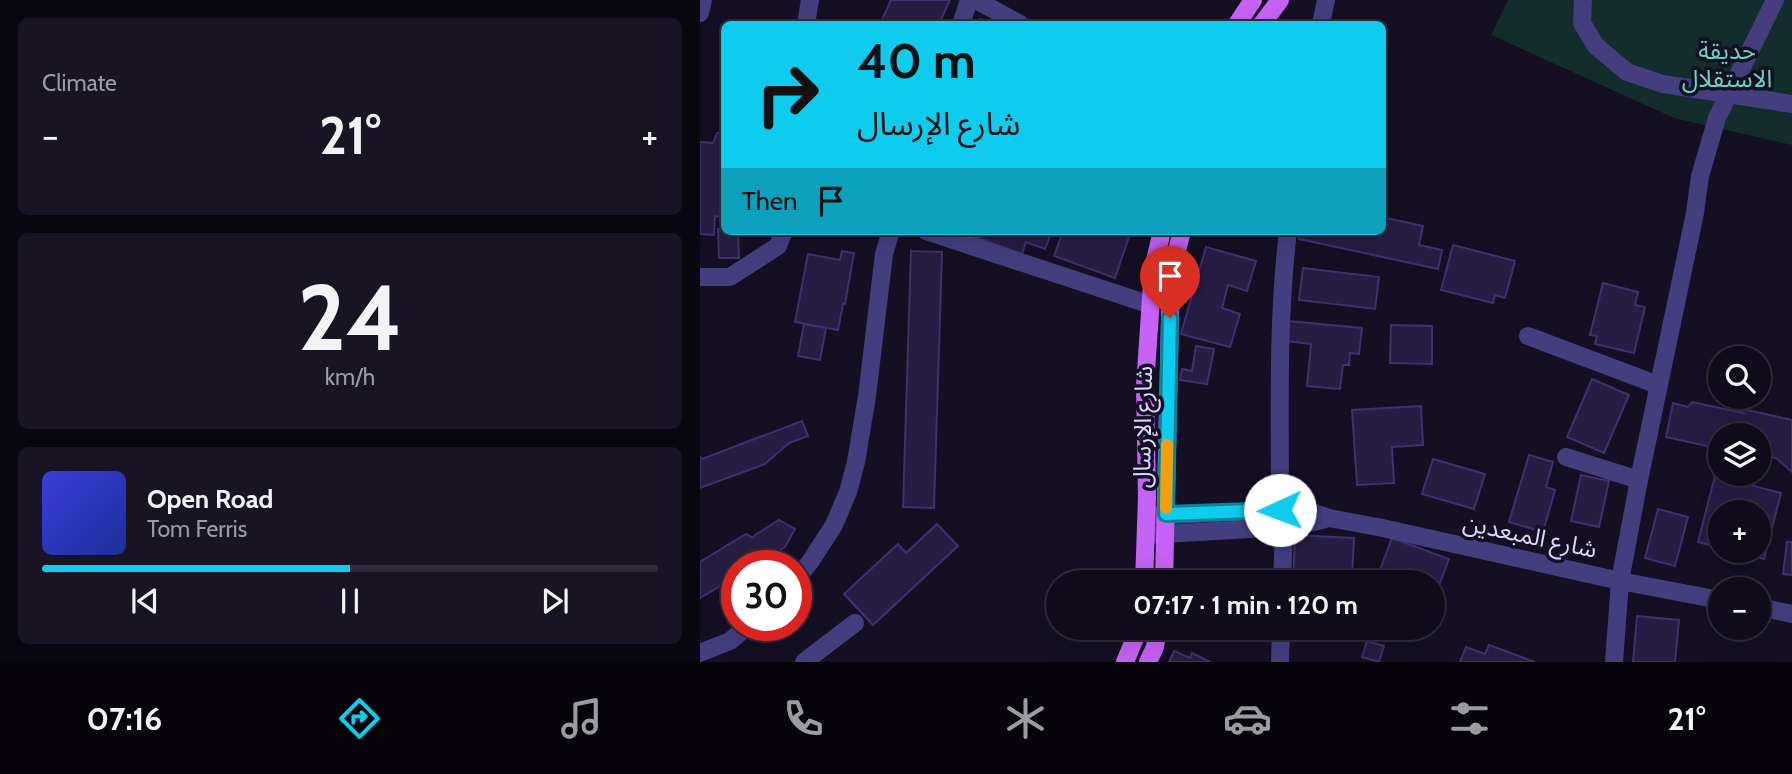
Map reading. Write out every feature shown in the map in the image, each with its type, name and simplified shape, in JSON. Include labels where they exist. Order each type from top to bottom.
[{"type":"main road","points":[[1239,21],[1253,0]]},
{"type":"main road","points":[[1264,21],[1280,0]]},
{"type":"main road","name":"شارع الإرسال","points":[[1145,570],[1145,386],[1153,269],[1161,235]]},
{"type":"main road","name":"شارع الإرسال","points":[[1164,570],[1171,273],[1181,235]]},
{"type":"main road","points":[[1125,662],[1134,640]]},
{"type":"main road","points":[[1148,662],[1155,640]]},
{"type":"street","points":[[700,13],[703,0]]},
{"type":"street","points":[[806,21],[810,0]]},
{"type":"street","points":[[962,21],[969,0]]},
{"type":"street","points":[[976,0],[1014,21]]},
{"type":"street","points":[[1322,21],[1326,0]]},
{"type":"street","points":[[1583,0],[1583,23],[1596,47],[1627,72],[1663,84],[1792,104]]},
{"type":"street","points":[[1614,662],[1620,581],[1695,214],[1700,176],[1717,118],[1775,0]]},
{"type":"street","points":[[700,277],[730,277],[778,246],[782,235]]},
{"type":"street","points":[[812,559],[834,526],[848,492],[856,462],[884,254],[890,235]]},
{"type":"street","points":[[938,235],[1151,305]]},
{"type":"street","points":[[1282,570],[1283,280],[1289,235]]},
{"type":"street","points":[[1528,335],[1658,385]]},
{"type":"street","points":[[1566,457],[1639,480]]},
{"type":"street","name":"شارع المبعدين","points":[[1282,519],[1303,509],[1329,518],[1708,598]]},
{"type":"street","points":[[1146,516],[1166,514],[1282,519]]},
{"type":"street","points":[[1146,535],[1165,535],[1282,519]]},
{"type":"street","points":[[1771,610],[1792,614]]},
{"type":"street","points":[[804,662],[855,623]]},
{"type":"street","points":[[1280,662],[1281,640]]},
{"type":"street","points":[[700,653],[730,641]]},
{"type":"green space","name":"حديقة الاستقلال","points":[[1508,0],[1792,0],[1792,145],[1674,118],[1491,35]]},
{"type":"building","points":[[891,0],[950,0],[940,21],[881,21]]},
{"type":"building","points":[[717,133],[721,133],[721,217],[715,216],[714,235],[700,234],[700,142],[713,143]]},
{"type":"building","points":[[1386,218],[1423,226],[1419,245],[1442,250],[1438,269],[1299,239],[1300,235],[1386,235]]},
{"type":"building","points":[[718,229],[721,229],[721,235],[738,235],[739,258],[719,258]]},
{"type":"building","points":[[1050,235],[1045,249],[1026,242],[1022,254],[973,236]]},
{"type":"building","points":[[1062,235],[1130,235],[1115,278],[1054,256]]},
{"type":"building","points":[[1453,245],[1515,261],[1505,298],[1495,295],[1493,303],[1441,290]]},
{"type":"building","points":[[1206,247],[1256,261],[1247,291],[1228,285],[1222,308],[1240,314],[1230,347],[1181,334]]},
{"type":"building","points":[[842,251],[854,253],[838,330],[795,322],[808,254],[840,260]]},
{"type":"building","points":[[911,251],[942,252],[934,508],[903,507]]},
{"type":"building","points":[[1303,268],[1379,277],[1375,309],[1299,300]]},
{"type":"building","points":[[1603,283],[1638,292],[1635,305],[1645,307],[1634,353],[1595,344],[1597,336],[1590,335]]},
{"type":"building","points":[[1288,321],[1362,328],[1359,354],[1350,353],[1349,365],[1343,365],[1340,389],[1307,386],[1311,344],[1287,341]]},
{"type":"building","points":[[804,324],[826,328],[820,360],[798,356]]},
{"type":"building","points":[[1391,325],[1432,326],[1432,364],[1390,363]]},
{"type":"building","points":[[1196,346],[1214,349],[1207,384],[1180,380],[1182,369],[1192,371]]},
{"type":"building","points":[[1592,379],[1629,395],[1604,453],[1567,437]]},
{"type":"building","points":[[1692,402],[1708,405],[1708,409],[1743,413],[1739,409],[1742,409],[1792,420],[1792,472],[1771,457],[1771,423],[1708,423],[1708,446],[1666,437],[1673,403],[1688,407]]},
{"type":"building","points":[[1421,406],[1423,445],[1392,447],[1394,483],[1357,485],[1352,410]]},
{"type":"building","points":[[802,421],[808,436],[789,443],[765,464],[700,488],[700,457],[702,459]]},
{"type":"building","points":[[1529,455],[1553,462],[1546,487],[1555,490],[1543,532],[1509,522]]},
{"type":"building","points":[[1433,459],[1485,474],[1474,509],[1422,494]]},
{"type":"building","points":[[1581,475],[1609,481],[1599,527],[1571,521]]},
{"type":"building","points":[[1712,486],[1754,486],[1781,493],[1771,532],[1771,500],[1709,500]]},
{"type":"building","points":[[1708,503],[1708,545],[1698,542]]},
{"type":"building","points":[[1658,509],[1688,517],[1675,566],[1645,558]]},
{"type":"building","points":[[779,520],[795,529],[785,547],[780,550],[721,550],[721,586],[700,598],[700,562],[746,534],[753,538]]},
{"type":"building","points":[[937,524],[958,546],[873,625],[844,594],[898,544],[906,553]]},
{"type":"building","points":[[1295,535],[1354,538],[1352,570],[1294,570]]},
{"type":"building","points":[[1392,538],[1449,559],[1445,570],[1380,570]]},
{"type":"building","points":[[1787,542],[1792,542],[1792,575],[1783,574]]},
{"type":"building","points":[[1637,616],[1679,620],[1675,662],[1633,662]]},
{"type":"building","points":[[1367,641],[1384,646],[1379,662],[1362,657]]},
{"type":"building","points":[[1489,645],[1535,662],[1460,662],[1466,647],[1485,654]]},
{"type":"building","points":[[1174,651],[1190,658],[1192,653],[1210,662],[1169,662]]},
{"type":"slow traffic","points":[[1166,508],[1167,445]]},
{"type":"route","points":[[1170,318],[1166,514],[1280,510]]}]
